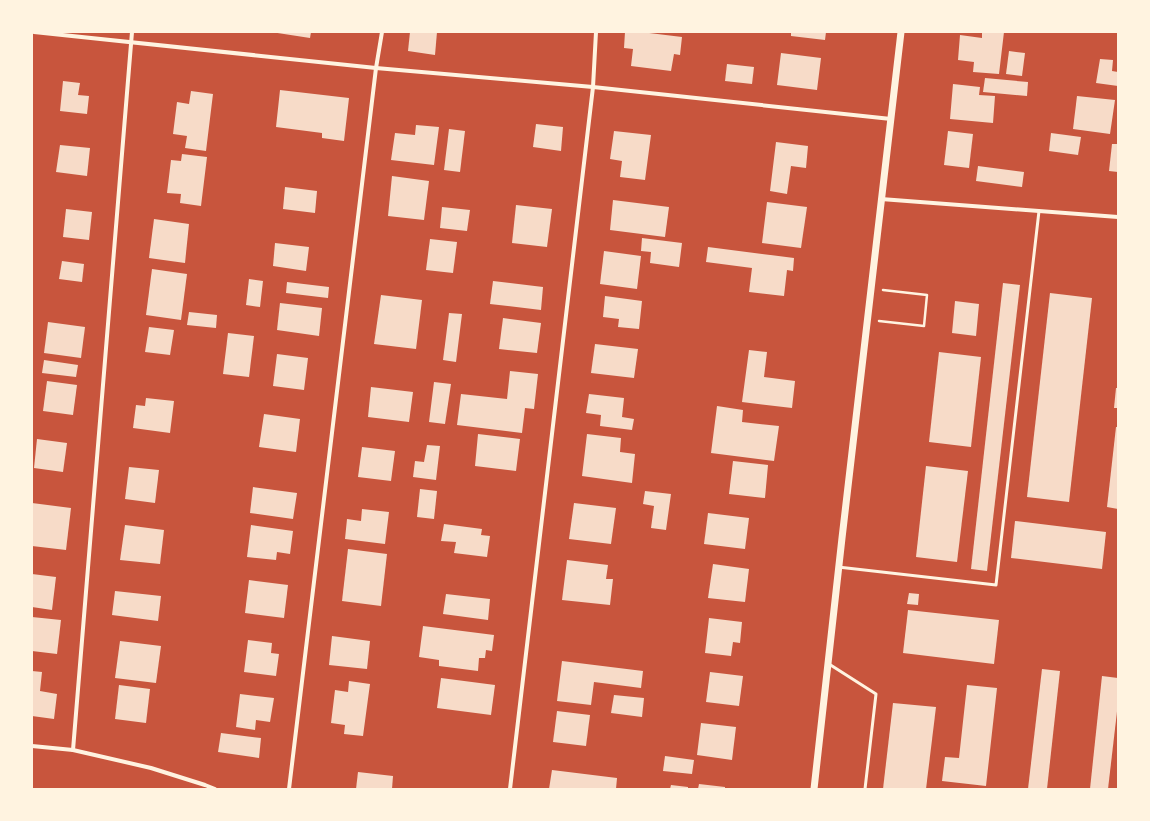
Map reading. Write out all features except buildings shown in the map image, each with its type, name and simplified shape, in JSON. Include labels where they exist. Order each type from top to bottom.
[{"type":"street","points":[[34,32],[376,68],[593,87],[891,118]]},
{"type":"street","points":[[73,750],[132,32]]},
{"type":"street","points":[[289,789],[376,68],[382,32]]},
{"type":"street","points":[[510,789],[593,87],[596,32]]},
{"type":"street","points":[[814,789],[838,567],[901,32]]},
{"type":"street","points":[[881,199],[1118,218]]},
{"type":"street","points":[[32,746],[73,750],[151,768],[214,789]]},
{"type":"lane","points":[[838,567],[996,585],[1039,211]]},
{"type":"lane","points":[[827,663],[876,694],[865,789]]},
{"type":"path","points":[[867,320],[924,326],[927,295],[871,289]]}]
